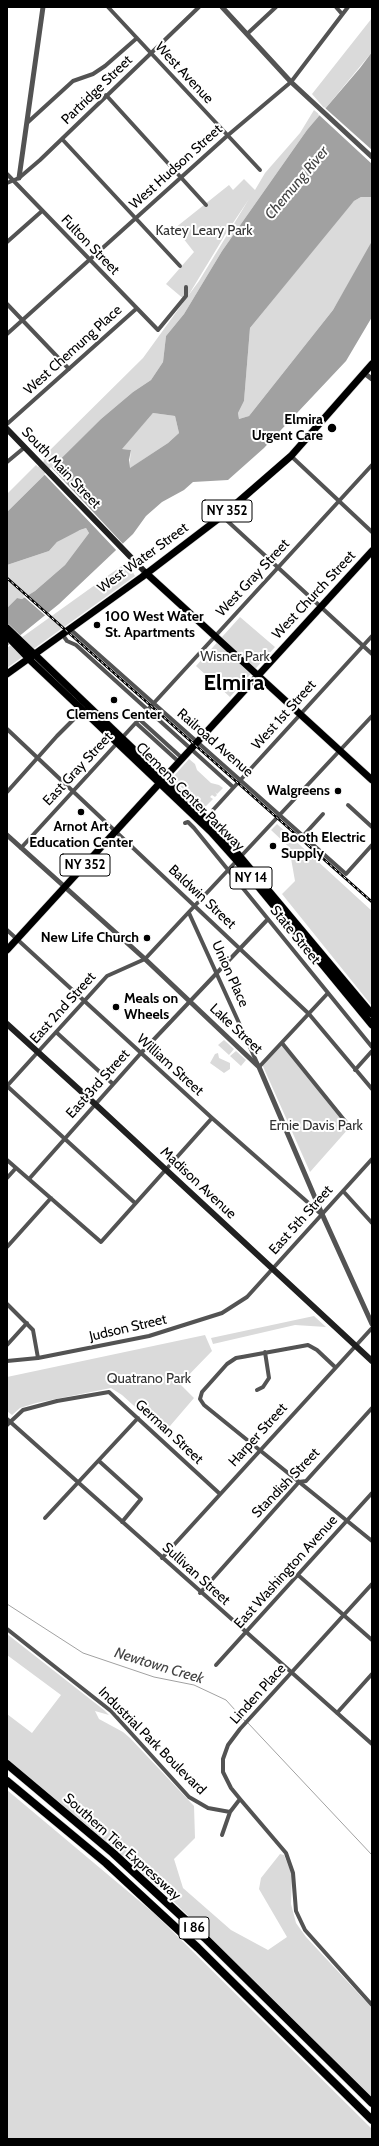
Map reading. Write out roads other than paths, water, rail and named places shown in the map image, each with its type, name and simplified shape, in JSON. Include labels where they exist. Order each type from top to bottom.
[{"type":"highway","name":"Southern Tier Expressway","points":[[7,1764],[113,1853],[204,1938],[372,2103]]},
{"type":"highway","name":"Southern Tier Expressway","points":[[7,1781],[117,1873],[198,1948],[372,2120]]},
{"type":"main road","name":"West Water Street","points":[[62,634],[146,574],[222,516],[291,456],[372,364]]},
{"type":"main road","name":"South Main Street","points":[[7,429],[146,574]]},
{"type":"main road","name":"West Church Street","points":[[162,780],[372,551]]},
{"type":"main road","points":[[146,574],[372,780]]},
{"type":"main road","name":"Clemens Center Parkway","points":[[7,628],[23,649]]},
{"type":"main road","name":"NY 352","points":[[7,674],[62,634]]},
{"type":"main road","name":"Clemens Center Parkway","points":[[7,636],[23,649],[84,711],[120,740]]},
{"type":"main road","name":"Clemens Center Parkway","points":[[31,657],[162,780],[239,859],[372,1014]]},
{"type":"main road","name":"NY 352","points":[[7,950],[162,780]]},
{"type":"main road","name":"Clemens Center Parkway","points":[[239,859],[372,1025]]},
{"type":"main road","name":"Madison Avenue","points":[[7,1024],[372,1361]]},
{"type":"street","points":[[16,180],[26,124],[43,7]]},
{"type":"street","name":"Partridge Street","points":[[7,183],[16,180],[62,139],[199,7]]},
{"type":"street","points":[[222,7],[290,82],[372,157]]},
{"type":"street","points":[[247,34],[276,7]]},
{"type":"street","points":[[336,7],[342,14]]},
{"type":"street","name":"West Hudson Street","points":[[7,334],[227,136],[290,82],[348,7]]},
{"type":"street","name":"West Avenue","points":[[111,8],[136,38],[260,170]]},
{"type":"street","points":[[26,124],[73,81],[93,74],[106,66],[136,38]]},
{"type":"street","points":[[106,95],[206,204]]},
{"type":"street","points":[[62,139],[180,266]]},
{"type":"street","name":"Fulton Street","points":[[7,174],[16,180],[42,211],[89,261],[158,330],[186,296],[186,287]]},
{"type":"street","points":[[7,242],[42,211]]},
{"type":"street","points":[[7,304],[69,369]]},
{"type":"street","name":"West Chemung Place","points":[[7,424],[136,309]]},
{"type":"street","points":[[364,373],[372,380]]},
{"type":"street","points":[[7,462],[25,447]]},
{"type":"street","points":[[291,456],[372,532]]},
{"type":"street","name":"West Gray Street","points":[[151,706],[372,465]]},
{"type":"street","points":[[222,516],[372,654]]},
{"type":"street","name":"Railroad Avenue","points":[[69,628],[119,674],[192,748],[194,753],[233,787]]},
{"type":"street","points":[[62,634],[67,641],[76,645],[114,679],[151,706]]},
{"type":"street","name":"West 1st Street","points":[[213,810],[372,636]]},
{"type":"street","points":[[114,679],[119,674]]},
{"type":"street","name":"Railroad Avenue","points":[[151,706],[198,741],[346,874],[372,845]]},
{"type":"street","name":"East Gray Street","points":[[21,848],[151,706]]},
{"type":"street","points":[[7,792],[57,736],[81,712],[84,711]]},
{"type":"street","name":"East 2nd Street","points":[[7,1086],[107,976],[145,959],[372,716]]},
{"type":"street","points":[[137,721],[181,760]]},
{"type":"street","name":"Baldwin Street","points":[[7,729],[309,1014],[372,1089]]},
{"type":"street","points":[[348,805],[372,827]]},
{"type":"street","points":[[303,836],[323,814]]},
{"type":"street","name":"State Street","points":[[185,823],[188,822],[194,828],[372,1047]]},
{"type":"street","name":"Lake Street","points":[[7,835],[145,959],[259,1067],[322,1214],[372,1324]]},
{"type":"street","name":"Union Place","points":[[189,913],[259,1067]]},
{"type":"street","name":"East 3rd Street","points":[[29,1179],[112,1084],[268,919]]},
{"type":"street","name":"William Street","points":[[7,930],[212,1118],[322,1214]]},
{"type":"street","points":[[259,1067],[328,993]]},
{"type":"street","points":[[56,1032],[112,1084]]},
{"type":"street","points":[[282,1043],[350,1126]]},
{"type":"street","points":[[356,1070],[372,1052]]},
{"type":"street","points":[[7,1086],[135,1203]]},
{"type":"street","points":[[7,1160],[100,1242],[212,1118]]},
{"type":"street","name":"East 5th Street","points":[[247,1297],[372,1159]]},
{"type":"street","points":[[7,1178],[16,1168]]},
{"type":"street","points":[[343,1191],[372,1223]]},
{"type":"street","points":[[7,1247],[51,1198]]},
{"type":"street","name":"Judson Street","points":[[7,1361],[38,1358],[170,1330],[222,1313],[247,1297]]},
{"type":"street","points":[[7,1304],[27,1322],[33,1330],[38,1358]]},
{"type":"street","points":[[7,1345],[27,1322]]},
{"type":"street","name":"Harper Street","points":[[162,1558],[372,1328]]},
{"type":"street","points":[[335,1367],[317,1350],[308,1345],[265,1352],[231,1361],[202,1392],[200,1399],[204,1405],[346,1522],[372,1541]]},
{"type":"street","points":[[257,1390],[263,1387],[269,1378],[265,1352]]},
{"type":"street","name":"German Street","points":[[8,1422],[23,1410],[77,1397],[109,1392],[220,1494]]},
{"type":"street","name":"Standish Street","points":[[200,1592],[299,1482],[306,1481],[372,1408]]},
{"type":"street","points":[[46,1518],[138,1418]]},
{"type":"street","name":"Sullivan Street","points":[[8,1422],[372,1744]]},
{"type":"street","points":[[99,1461],[142,1499],[122,1522]]},
{"type":"street","name":"East Washington Avenue","points":[[216,1665],[372,1493]]},
{"type":"street","points":[[298,1575],[372,1640]]},
{"type":"street","name":"Linden Place","points":[[240,1799],[231,1788],[223,1772],[224,1759],[228,1745],[252,1715],[372,1584]]},
{"type":"street","name":"Industrial Park Boulevard","points":[[7,1629],[111,1711],[189,1797],[208,1808],[230,1812]]},
{"type":"street","points":[[337,1714],[372,1674]]},
{"type":"street","points":[[222,1835],[230,1812],[240,1799],[286,1854],[293,1873],[296,1911],[305,1930],[372,2005]]},
{"type":"water","name":"Chemung River","points":[[372,52],[372,197],[361,197],[354,201],[250,328],[244,401],[238,413],[239,419],[249,416],[333,310],[372,241],[372,317],[346,361],[264,448],[228,480],[193,482],[184,490],[162,502],[146,516],[133,534],[59,604],[7,646],[7,608],[17,598],[22,599],[35,591],[65,565],[89,533],[86,528],[80,530],[57,542],[49,551],[7,565],[7,512],[101,419],[133,392],[151,380],[163,362],[166,336],[184,314],[222,251],[307,130]],"holes":[[[153,413],[175,416],[179,433],[168,443],[130,468],[129,460],[131,450],[122,449]]]},
{"type":"waterway","name":"Newtown Creek","points":[[7,1604],[83,1653],[154,1677],[194,1685],[226,1700],[245,1721]]},
{"type":"waterway","name":"Newtown Creek","points":[[248,1723],[372,1855]]},
{"type":"railway","points":[[7,578],[372,902]]},
{"type":"place","name":"Elmira Urgent Care","points":[[332,428]]},
{"type":"place","name":"100 West Water St. Apartments","points":[[97,625]]},
{"type":"place","name":"Clemens Center","points":[[114,700]]},
{"type":"place","name":"Walgreens","points":[[338,791]]},
{"type":"place","name":"Arnot Art Education Center","points":[[81,812]]},
{"type":"place","name":"Booth Electric Supply","points":[[273,846]]},
{"type":"place","name":"New Life Church","points":[[147,938]]},
{"type":"place","name":"Meals on Wheels","points":[[116,1007]]},
{"type":"district","name":"Elmira","points":[[234,684]]},
{"type":"park label","name":"Katey Leary Park","points":[[204,231]]},
{"type":"park label","name":"Wisner Park","points":[[235,657]]},
{"type":"park label","name":"Ernie Davis Park","points":[[316,1126]]},
{"type":"park label","name":"Quatrano Park","points":[[149,1379]]}]
